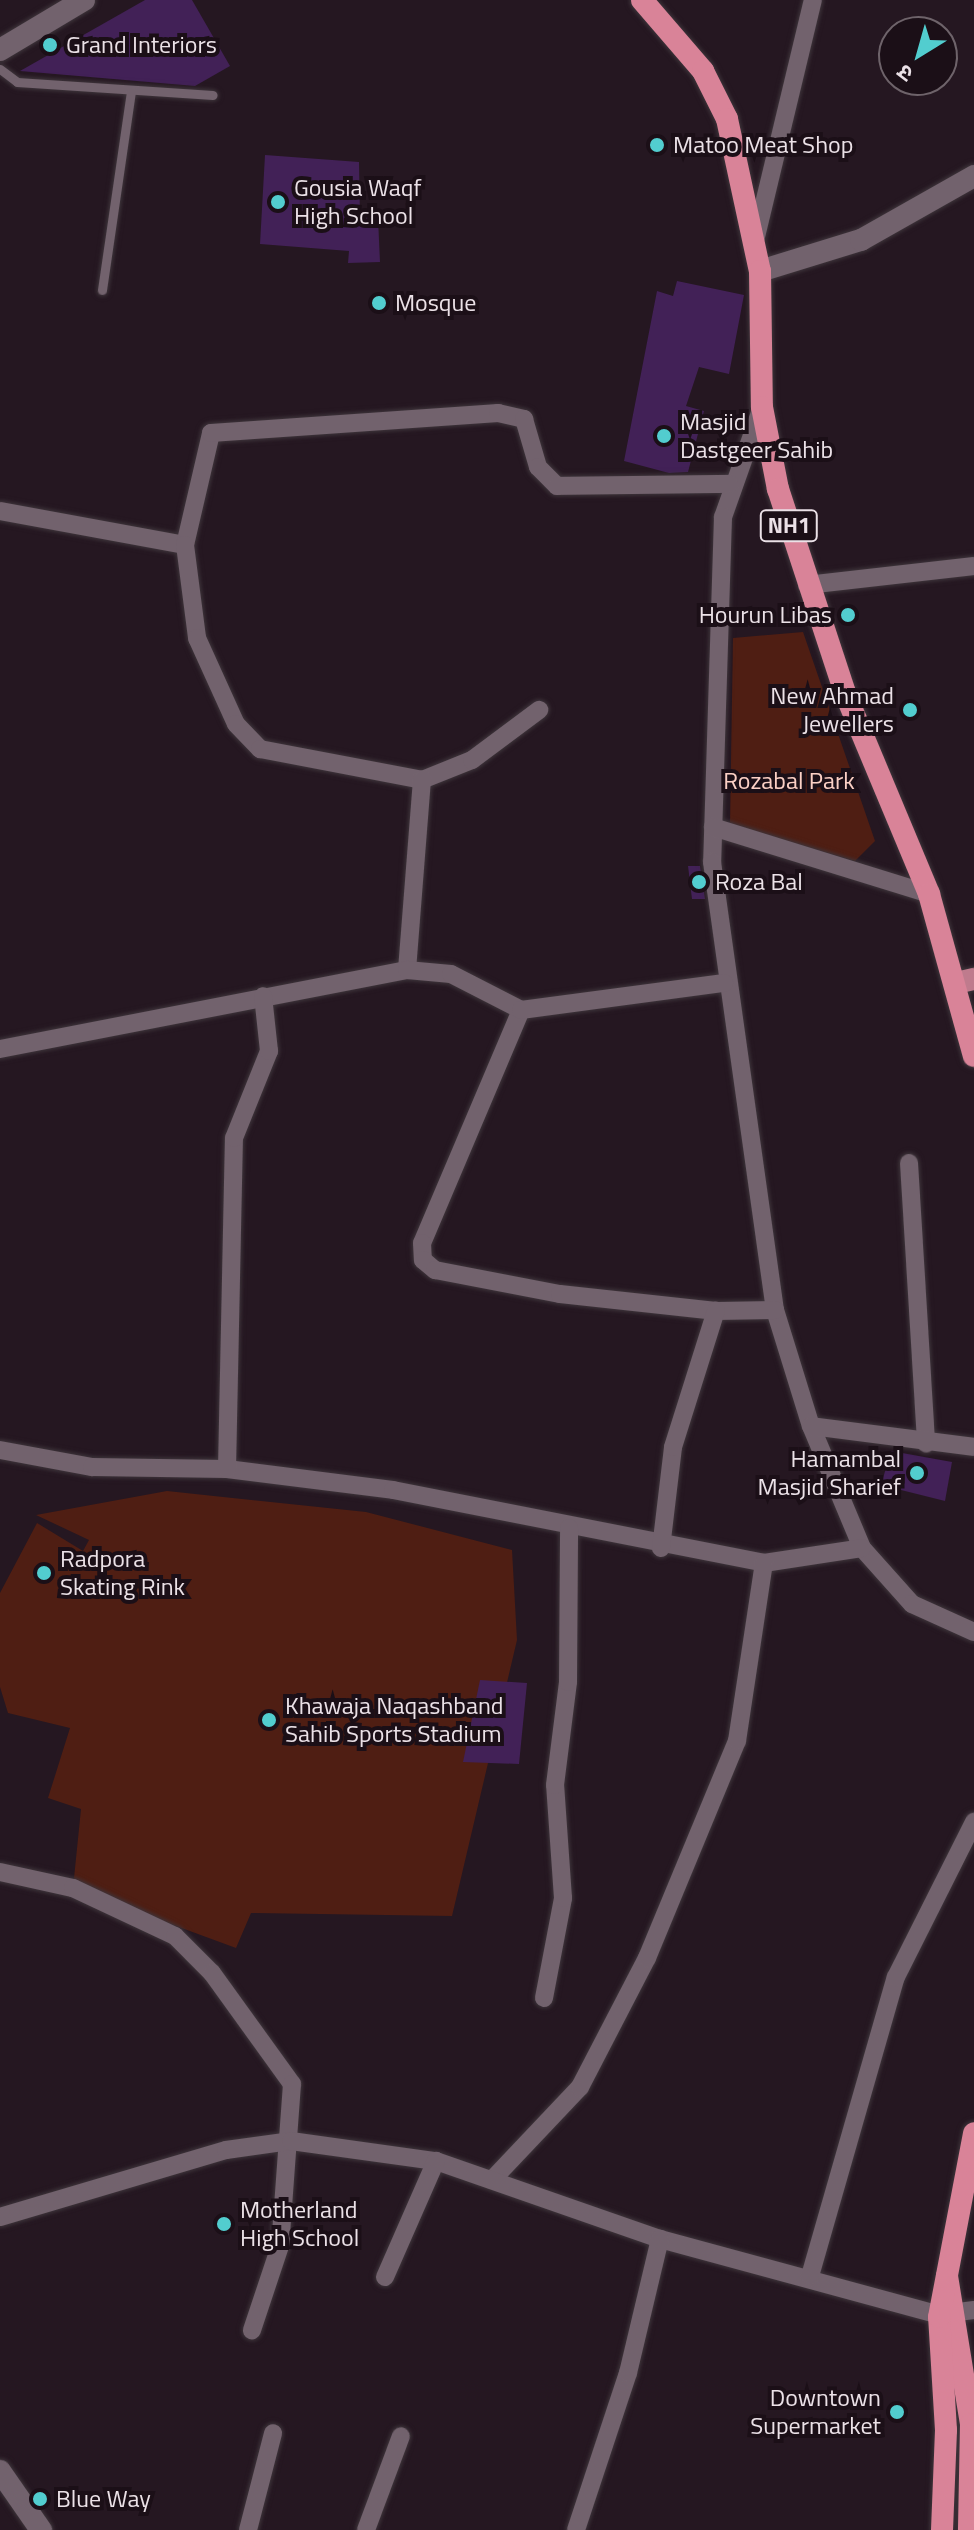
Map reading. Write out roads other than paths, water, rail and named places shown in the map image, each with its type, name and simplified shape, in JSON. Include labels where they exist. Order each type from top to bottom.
[{"type":"highway","name":"NH1","points":[[642,0],[716,94],[760,271],[762,407],[807,585],[965,981],[974,1056]]},
{"type":"highway","points":[[969,2530],[971,2424],[957,2313],[945,2267],[974,2133]]},
{"type":"highway","points":[[942,2530],[946,2430],[957,2313]]},
{"type":"street","points":[[0,50],[84,0]]},
{"type":"street","points":[[755,241],[813,0]]},
{"type":"street","points":[[760,271],[861,240],[974,176]]},
{"type":"street","points":[[762,407],[729,484],[720,549],[713,827],[724,983],[739,1041],[775,1310],[811,1426],[862,1548],[912,1604],[974,1632]]},
{"type":"street","points":[[539,710],[472,760],[422,780],[280,758],[245,738],[197,638],[185,545],[206,440],[247,426],[514,413],[531,428],[538,467],[557,486],[729,484]]},
{"type":"street","points":[[0,511],[185,545]]},
{"type":"street","points":[[807,585],[974,566]]},
{"type":"street","points":[[407,970],[422,780]]},
{"type":"street","points":[[713,827],[929,894]]},
{"type":"street","points":[[0,1049],[407,970],[451,974],[521,1010],[724,983]]},
{"type":"street","points":[[227,1469],[234,1138],[269,1051],[263,996]]},
{"type":"street","points":[[521,1010],[422,1243],[423,1260],[435,1270],[560,1294],[716,1311],[775,1310]]},
{"type":"street","points":[[909,1163],[926,1443]]},
{"type":"street","points":[[661,1548],[673,1447],[716,1311]]},
{"type":"street","points":[[811,1426],[974,1447]]},
{"type":"street","points":[[0,1450],[92,1467],[227,1469],[393,1490],[661,1548],[764,1563],[862,1548]]},
{"type":"street","points":[[544,1998],[563,1898],[555,1785],[568,1682],[569,1528]]},
{"type":"street","points":[[492,2180],[580,2087],[647,1958],[737,1741],[764,1563]]},
{"type":"street","points":[[810,2276],[896,1977],[974,1822]]},
{"type":"street","points":[[0,1872],[98,1898],[195,1953],[292,2084],[291,2141],[274,2276],[252,2330]]},
{"type":"street","points":[[0,2217],[226,2150],[291,2141],[436,2161],[660,2239],[957,2313]]},
{"type":"street","points":[[385,2277],[436,2161]]},
{"type":"street","points":[[576,2530],[628,2373],[660,2239]]},
{"type":"street","points":[[248,2530],[273,2433]]},
{"type":"street","points":[[366,2530],[401,2436]]},
{"type":"street","points":[[0,2471],[41,2530]]},
{"type":"lane","points":[[0,69],[17,82],[213,95]]},
{"type":"lane","points":[[102,290],[131,91]]},
{"type":"place","name":"Grand Interiors","points":[[50,45]]},
{"type":"place","name":"Matoo Meat Shop","points":[[657,145]]},
{"type":"place","name":"Gousia Waqf High School","points":[[278,202]]},
{"type":"place","name":"Mosque","points":[[379,303]]},
{"type":"place","name":"Masjid Dastgeer Sahib","points":[[664,436]]},
{"type":"place","name":"Hourun Libas","points":[[848,615]]},
{"type":"place","name":"New Ahmad Jewellers","points":[[910,710]]},
{"type":"place","name":"Roza Bal","points":[[699,882]]},
{"type":"place","name":"Hamambal Masjid Sharief","points":[[917,1473]]},
{"type":"place","name":"Radpora Skating Rink","points":[[44,1573]]},
{"type":"place","name":"Khawaja Naqashband Sahib Sports Stadium","points":[[269,1720]]},
{"type":"place","name":"Motherland High School","points":[[224,2224]]},
{"type":"place","name":"Downtown Supermarket","points":[[897,2412]]},
{"type":"place","name":"Blue Way","points":[[40,2499]]},
{"type":"park label","name":"Rozabal Park","points":[[789,781]]}]
